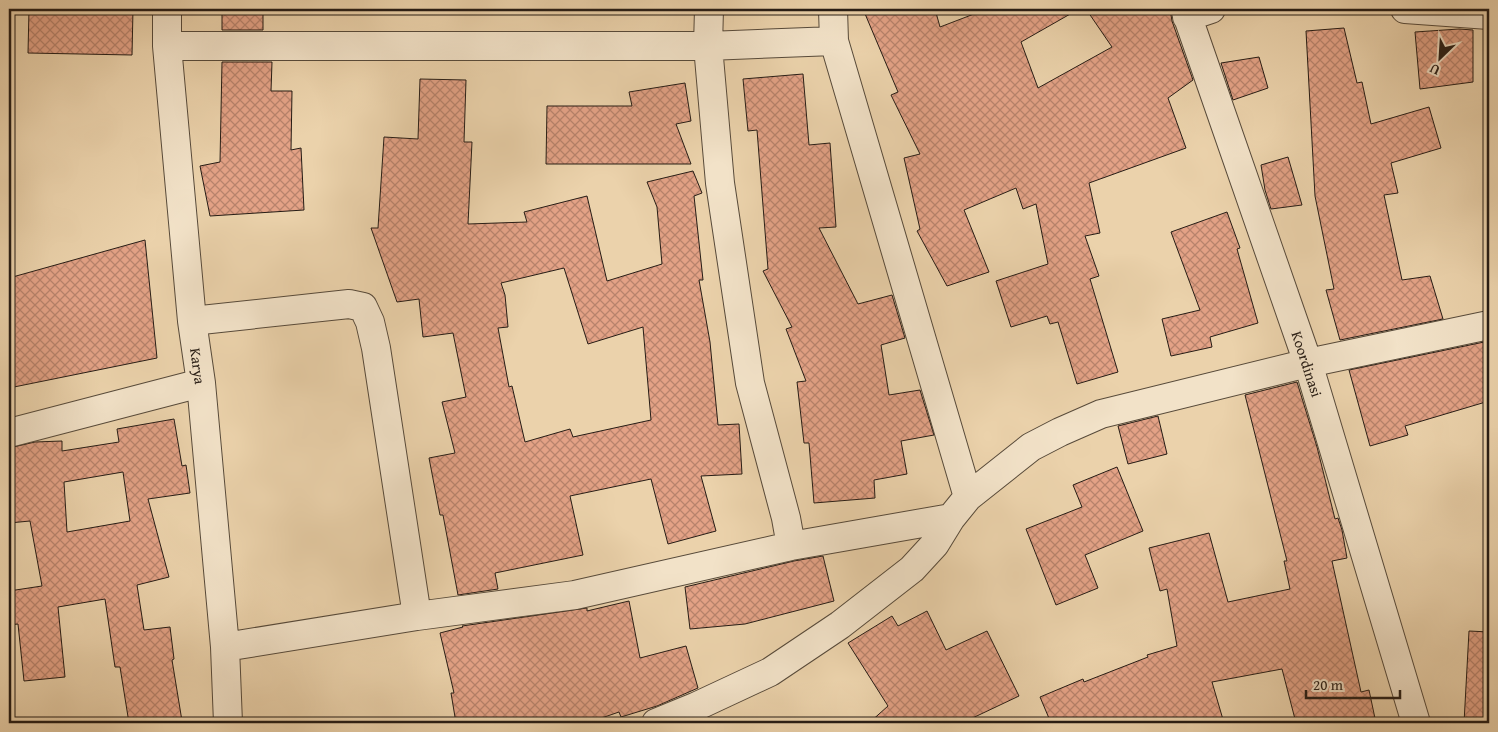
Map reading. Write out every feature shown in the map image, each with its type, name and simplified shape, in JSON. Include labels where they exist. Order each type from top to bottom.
[{"type":"street","name":"Karya","points":[[167,9],[167,46],[192,321],[201,383],[225,647],[228,723]]},
{"type":"street","points":[[709,9],[708,46],[720,183],[750,383],[786,518],[791,546]]},
{"type":"street","points":[[834,9],[834,41],[968,497]]},
{"type":"street","points":[[1405,9],[1489,15]]},
{"type":"street","name":"Koordinasi","points":[[1194,11],[1308,363],[1416,723]]},
{"type":"street","points":[[167,46],[708,46],[834,41]]},
{"type":"street","points":[[192,321],[349,304],[363,307],[370,322],[376,348],[417,616]]},
{"type":"street","points":[[656,723],[770,672],[840,625],[912,569],[935,544],[951,518],[968,497],[1031,447],[1060,432],[1101,414],[1308,363],[1489,325]]},
{"type":"street","points":[[9,433],[201,383]]},
{"type":"street","points":[[225,647],[417,616],[575,595],[791,546],[951,518]]},
{"type":"building","points":[[29,9],[133,9],[132,55],[28,53]]},
{"type":"building","points":[[222,9],[263,9],[263,30],[222,30]]},
{"type":"building","points":[[863,9],[935,9],[940,27],[987,9],[1079,9],[1021,42],[1038,88],[1112,47],[1086,9],[1170,9],[1172,21],[1193,80],[1168,98],[1186,148],[1089,183],[1100,233],[1085,236],[1099,276],[1090,279],[1118,372],[1077,384],[1058,322],[1050,324],[1047,316],[1011,327],[996,281],[1048,264],[1036,204],[1023,209],[1016,188],[964,210],[989,272],[947,286],[917,231],[920,229],[904,158],[920,154],[891,95],[898,92]]},
{"type":"building","points":[[1344,28],[1357,83],[1362,82],[1371,124],[1429,107],[1441,148],[1391,163],[1398,193],[1384,195],[1402,280],[1430,276],[1443,319],[1340,340],[1326,290],[1334,289],[1315,196],[1306,31]]},
{"type":"building","points":[[1473,30],[1473,82],[1420,89],[1415,32]]},
{"type":"building","points":[[1259,57],[1268,88],[1233,100],[1221,63]]},
{"type":"building","points":[[222,62],[272,62],[271,91],[292,91],[291,150],[301,148],[304,210],[210,216],[200,166],[220,162]]},
{"type":"building","points":[[803,74],[809,145],[830,143],[836,227],[819,228],[858,304],[892,295],[905,338],[881,345],[889,395],[920,390],[934,435],[901,441],[907,474],[874,480],[875,498],[814,503],[809,443],[804,443],[797,382],[806,381],[786,329],[792,327],[763,271],[768,269],[757,130],[748,131],[743,79]]},
{"type":"building","points":[[420,79],[466,80],[464,142],[472,142],[468,224],[527,222],[524,212],[587,196],[607,281],[662,264],[657,207],[647,182],[693,171],[702,193],[694,196],[703,280],[699,280],[710,342],[718,425],[739,424],[742,474],[701,476],[716,531],[668,544],[651,479],[570,496],[583,555],[495,573],[498,589],[458,595],[443,515],[440,515],[429,458],[455,453],[442,402],[466,397],[453,333],[423,337],[419,299],[397,302],[371,228],[378,228],[384,137],[418,139]],"holes":[[[564,268],[588,344],[643,327],[651,420],[573,437],[570,429],[525,442],[512,386],[509,387],[498,328],[508,327],[505,295],[501,283]]]},
{"type":"building","points":[[685,83],[691,121],[676,124],[691,164],[546,164],[547,106],[632,106],[629,92]]},
{"type":"building","points":[[1288,157],[1302,205],[1271,209],[1265,190],[1261,165]]},
{"type":"building","points":[[1227,212],[1240,248],[1237,249],[1258,323],[1210,337],[1212,347],[1171,356],[1162,319],[1200,310],[1171,232]]},
{"type":"building","points":[[145,240],[157,358],[9,388],[9,278]]},
{"type":"building","points":[[1489,341],[1489,401],[1405,426],[1408,435],[1370,446],[1349,370]]},
{"type":"building","points":[[1297,382],[1317,447],[1335,519],[1338,518],[1342,530],[1347,558],[1332,561],[1361,692],[1369,690],[1376,723],[1296,723],[1282,669],[1212,682],[1224,723],[1051,723],[1040,697],[1083,679],[1084,682],[1148,657],[1147,655],[1177,646],[1167,589],[1160,591],[1149,548],[1209,533],[1228,602],[1290,589],[1284,561],[1287,561],[1245,395]]},
{"type":"building","points":[[1158,416],[1167,454],[1128,464],[1118,426]]},
{"type":"building","points":[[174,419],[182,466],[186,465],[190,493],[148,499],[169,577],[137,585],[144,630],[170,627],[174,659],[172,660],[182,721],[129,723],[120,667],[115,667],[105,599],[58,607],[65,677],[24,681],[18,624],[9,625],[9,591],[42,586],[30,521],[9,523],[9,448],[35,442],[62,441],[62,451],[119,442],[117,429]],"holes":[[[123,472],[130,521],[67,532],[64,482]]]},
{"type":"building","points":[[1117,467],[1143,531],[1085,555],[1098,588],[1056,605],[1026,529],[1082,507],[1073,485]]},
{"type":"building","points":[[823,556],[834,601],[745,624],[690,629],[685,587]]},
{"type":"building","points":[[629,601],[640,658],[686,646],[698,688],[657,706],[621,717],[619,712],[587,723],[456,723],[451,693],[454,693],[440,633],[462,626],[587,608],[587,611]]},
{"type":"building","points":[[927,611],[946,650],[987,631],[1019,696],[962,723],[869,723],[888,706],[848,643],[892,616],[898,626]]},
{"type":"building","points":[[1469,631],[1489,632],[1489,723],[1464,723]]}]
